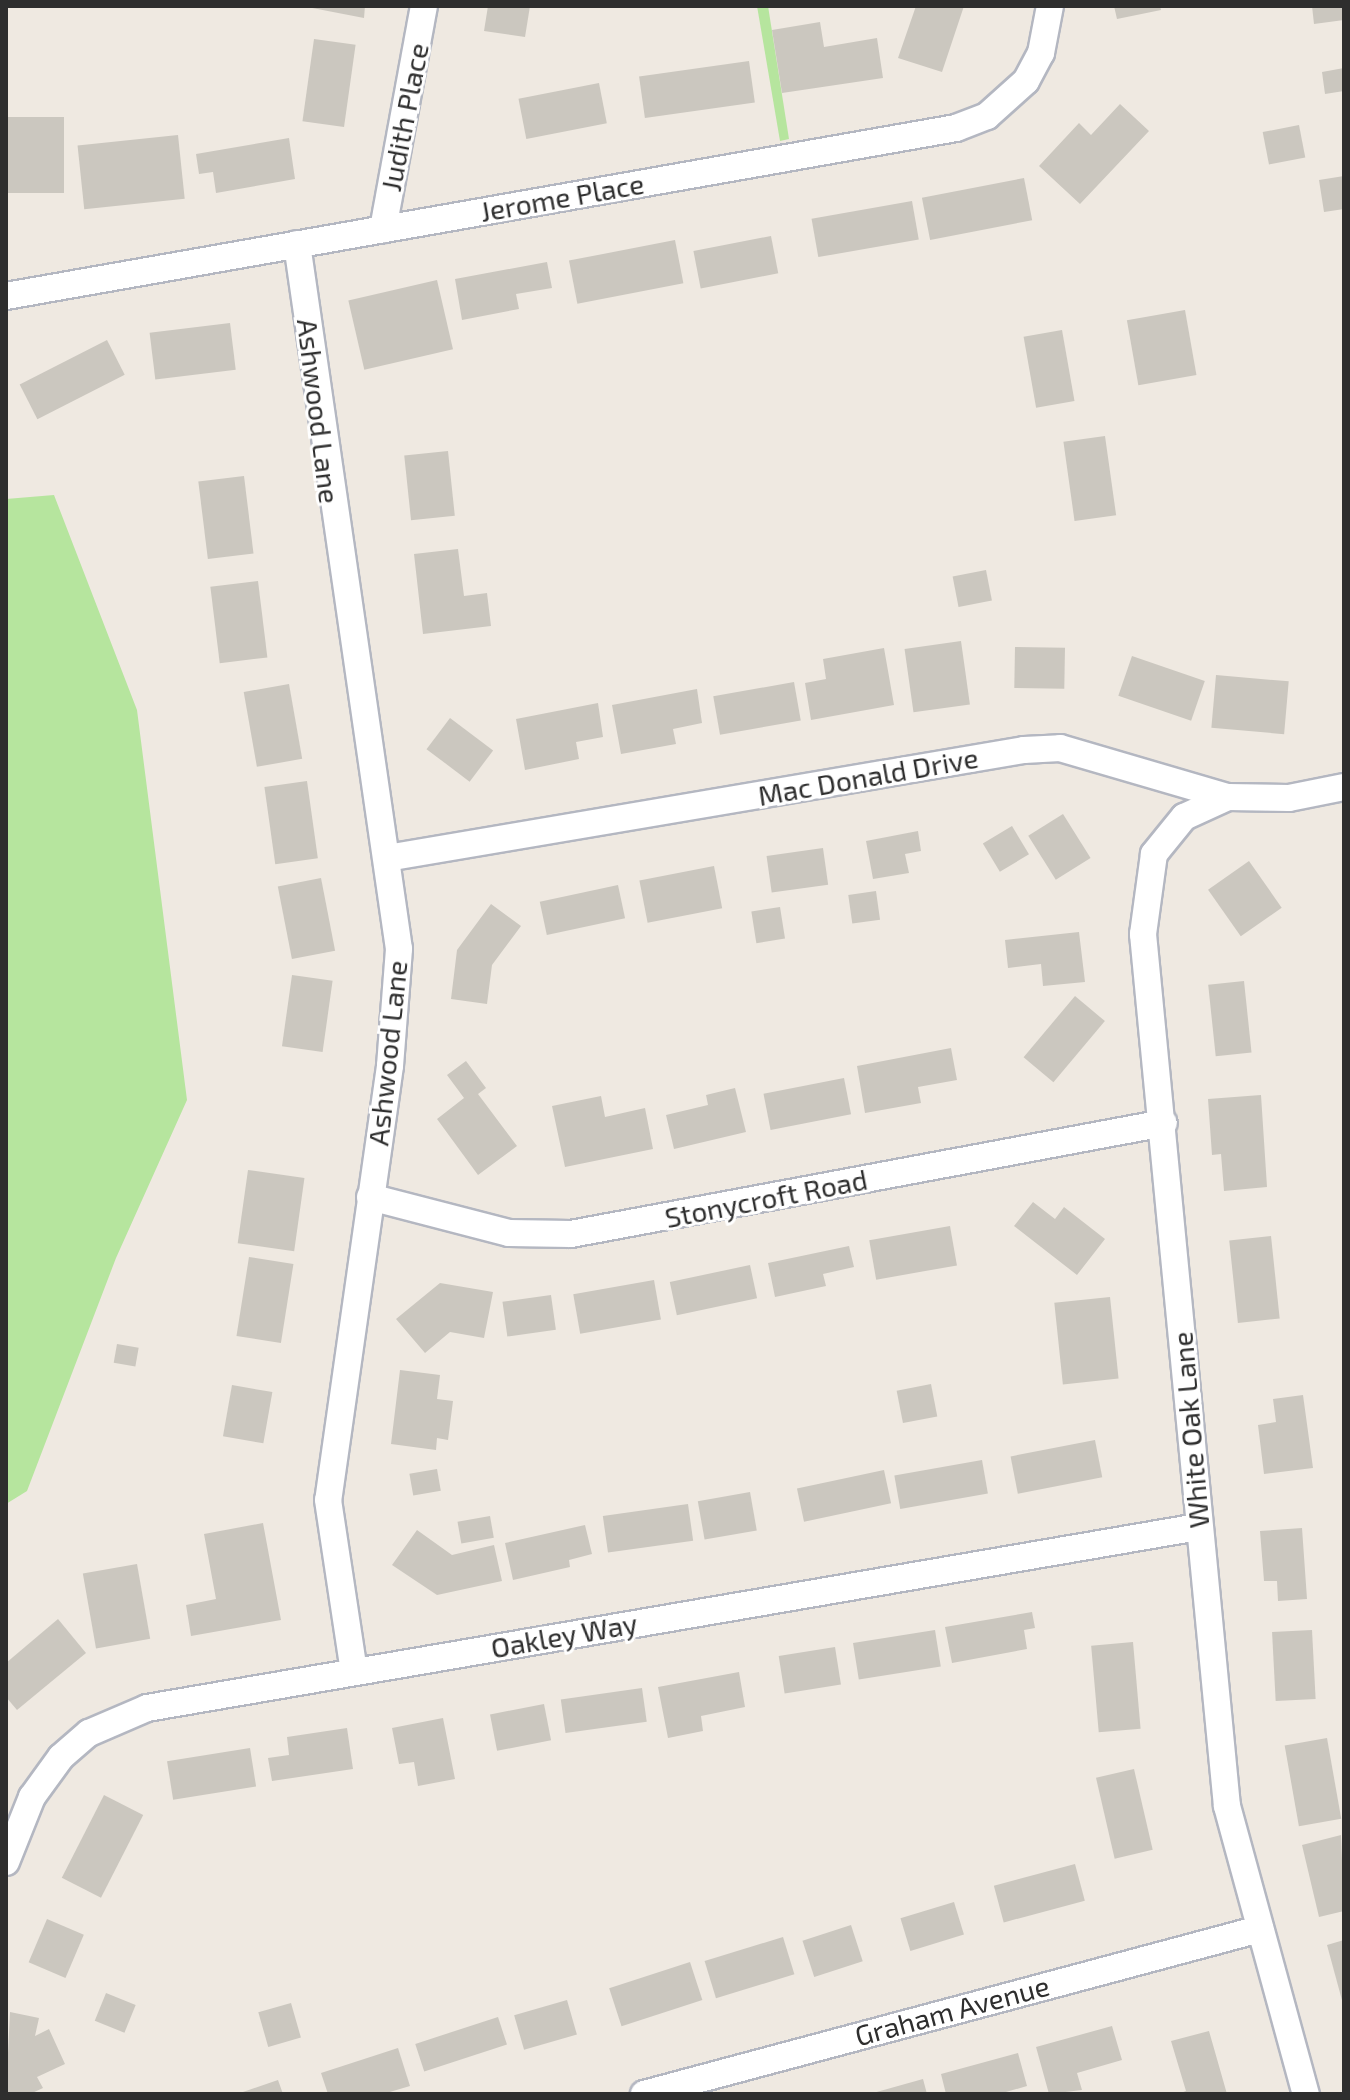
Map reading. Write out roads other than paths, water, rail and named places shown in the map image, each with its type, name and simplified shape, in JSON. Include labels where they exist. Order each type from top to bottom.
[{"type":"street","name":"Judith Place","points":[[383,229],[424,6]]},
{"type":"street","name":"Jerome Place","points":[[6,296],[956,128],[987,116],[1026,81],[1041,53],[1050,6]]},
{"type":"street","name":"Ashwood Lane","points":[[297,244],[338,557],[387,858],[399,985],[328,1500],[354,1672]]},
{"type":"street","name":"Mac Donald Drive","points":[[387,858],[1024,750],[1060,748],[1228,797],[1289,798],[1344,787]]},
{"type":"street","name":"White Oak Lane","points":[[1228,797],[1200,806],[1170,830],[1146,882],[1143,934],[1164,1123],[1198,1527],[1227,1806],[1306,2094]]},
{"type":"street","name":"Stonycroft Road","points":[[370,1197],[509,1233],[571,1234],[1164,1123]]},
{"type":"street","name":"Oakley Way","points":[[6,1862],[45,1776],[89,1733],[147,1708],[1198,1527]]},
{"type":"street","name":"Graham Avenue","points":[[644,2094],[1260,1929]]}]
